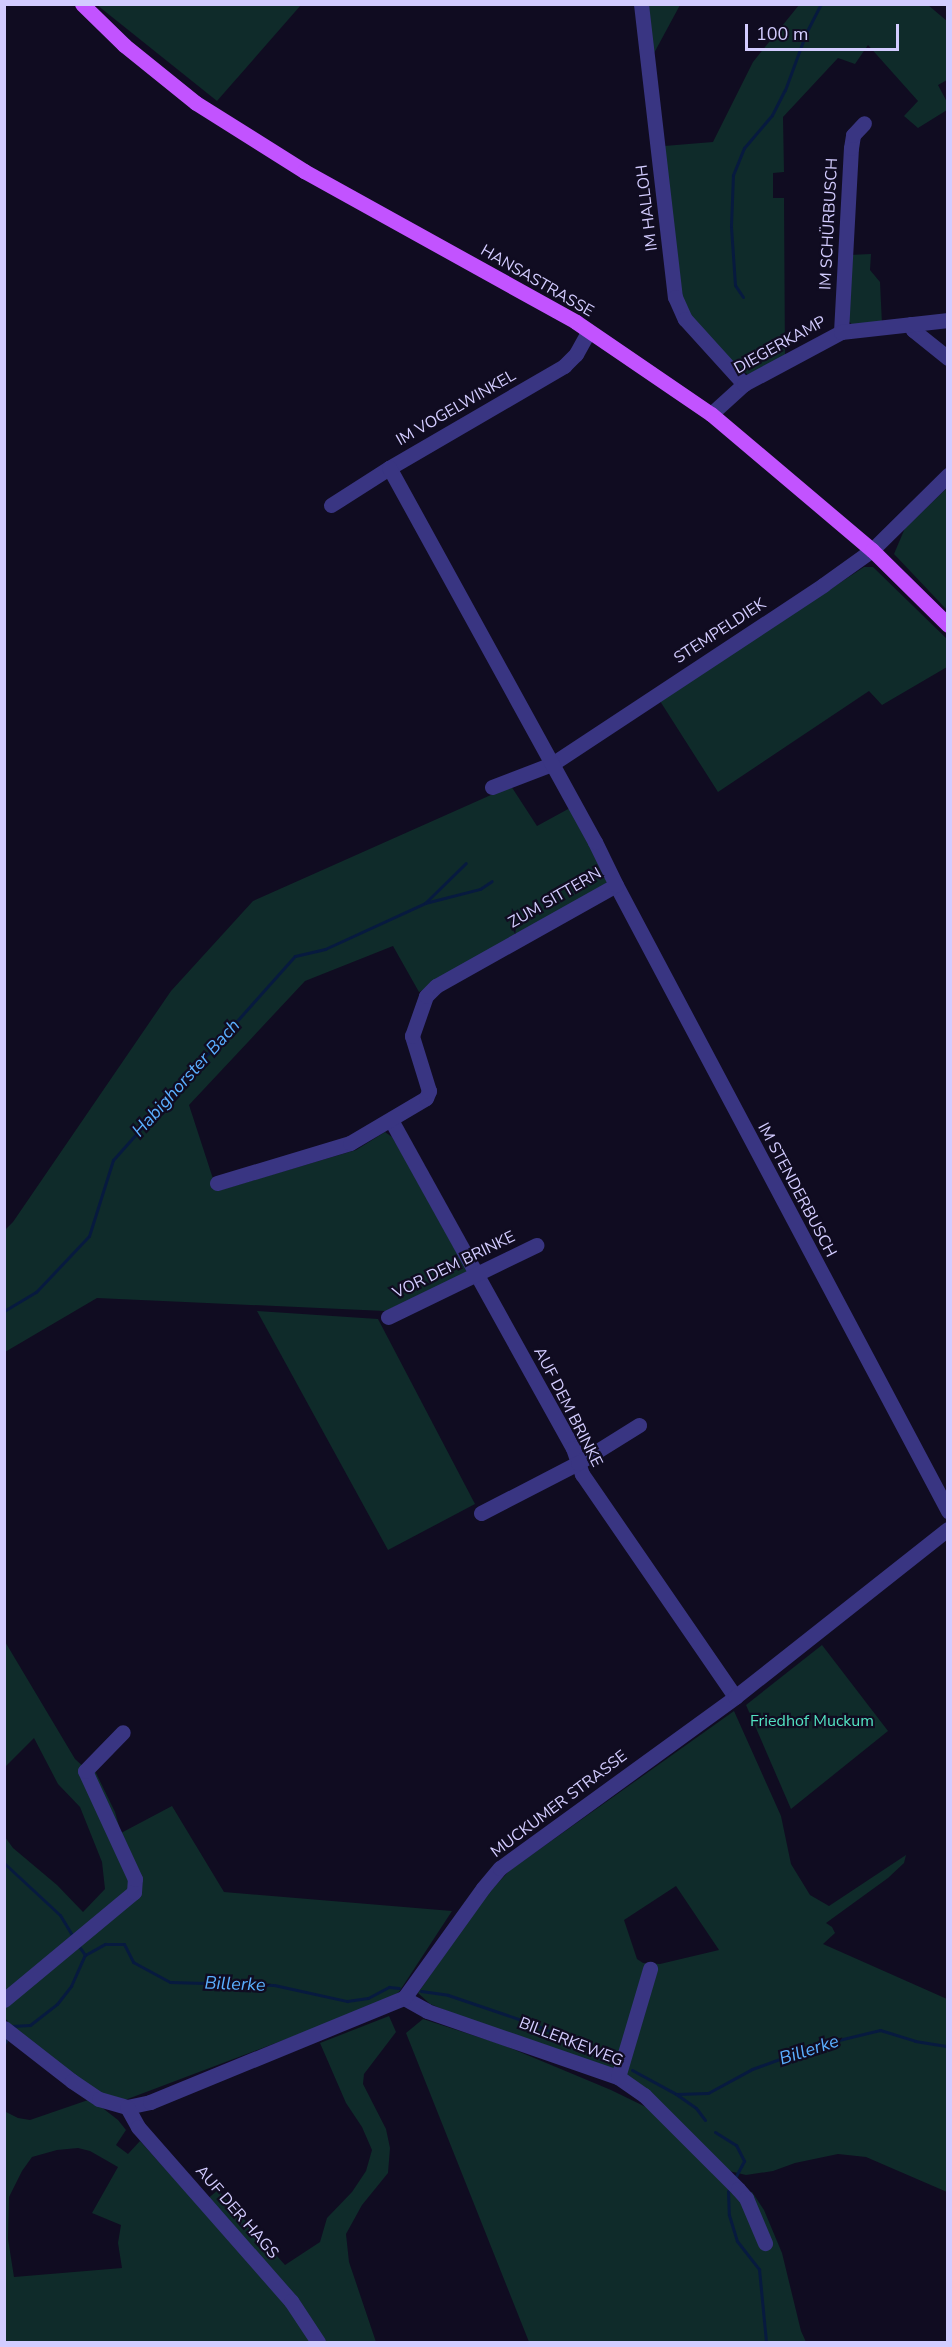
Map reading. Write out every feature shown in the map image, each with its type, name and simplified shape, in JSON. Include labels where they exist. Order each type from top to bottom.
[{"type":"main road","name":"HANSASTRASSE","points":[[82,4],[124,45],[196,103],[266,149],[589,331],[711,414],[872,550],[948,625]]},
{"type":"street","name":"IM HALLOH","points":[[641,4],[675,297],[685,319],[744,384]]},
{"type":"street","name":"IM SCHÜRBUSCH","points":[[841,332],[851,148],[854,135],[864,123]]},
{"type":"street","name":"DIEGERKAMP","points":[[711,414],[744,384],[841,332],[948,320]]},
{"type":"street","points":[[911,324],[913,330],[948,358]]},
{"type":"street","name":"IM VOGELWINKEL","points":[[331,505],[389,468],[564,366],[576,354],[589,331]]},
{"type":"street","name":"ZUM SITTERN","points":[[217,1183],[350,1143],[426,1098],[429,1091],[412,1036],[426,996],[436,986],[616,885],[389,468]]},
{"type":"street","name":"STEMPELDIEK","points":[[492,787],[552,764],[872,550],[948,475]]},
{"type":"street","name":"IM STENDERBUSCH","points":[[616,885],[948,1511]]},
{"type":"street","name":"AUF DEM BRINKE","points":[[391,1120],[573,1448],[594,1495],[735,1697]]},
{"type":"street","name":"VOR DEM BRINKE","points":[[388,1317],[536,1245]]},
{"type":"street","points":[[481,1513],[578,1463],[639,1425]]},
{"type":"street","name":"MUCKUMER STRASSE","points":[[404,1998],[500,1868],[735,1697],[948,1529]]},
{"type":"street","points":[[4,2000],[134,1892],[135,1879],[86,1771],[123,1732]]},
{"type":"street","points":[[618,2077],[650,1969]]},
{"type":"street","points":[[4,2028],[99,2099],[127,2107],[150,2102],[404,1998]]},
{"type":"street","name":"BILLERKEWEG","points":[[404,1998],[427,2011],[618,2077],[644,2095],[738,2189],[746,2198],[765,2242]]},
{"type":"street","name":"AUF DER HAGS","points":[[127,2107],[138,2127],[291,2301],[318,2343]]},
{"type":"green space","points":[[97,5],[301,5],[217,101]]},
{"type":"green space","points":[[647,5],[680,5],[653,55]]},
{"type":"green space","points":[[799,5],[928,5],[947,21],[947,80],[938,85],[947,102],[947,110],[918,128],[904,116],[918,101],[868,45],[855,64],[838,58],[783,117],[784,172],[773,173],[773,198],[784,198],[785,357],[751,376],[736,368],[689,317],[681,293],[664,146],[713,142],[753,62]]},
{"type":"green space","points":[[871,254],[870,270],[880,282],[882,324],[854,327],[848,320],[849,255]]},
{"type":"green space","points":[[947,488],[947,610],[894,554],[905,528]]},
{"type":"green space","points":[[864,567],[873,567],[947,639],[947,667],[882,705],[869,691],[718,792],[660,701]]},
{"type":"green space","points":[[511,786],[537,826],[570,808],[609,880],[595,894],[419,992],[393,946],[305,981],[189,1105],[217,1191],[356,1150],[385,1132],[392,1137],[472,1272],[385,1311],[97,1298],[5,1352],[5,1230],[13,1222],[171,991],[253,901]]},
{"type":"green space","points":[[257,1311],[378,1319],[475,1504],[388,1550]]},
{"type":"green space","points":[[4,1640],[75,1759],[87,1770],[95,1771],[115,1812],[121,1833],[172,1806],[224,1892],[452,1911],[399,1992],[382,2003],[125,2100],[98,2093],[16,2032],[5,2018],[5,1837],[13,1848],[57,1885],[83,1912],[105,1889],[102,1862],[80,1807],[58,1784],[34,1738],[5,1767]]},
{"type":"green space","name":"Friedhof Muckum","points":[[822,1645],[888,1731],[791,1809],[746,1705]]},
{"type":"green space","points":[[734,1711],[781,1816],[791,1864],[810,1895],[829,1906],[906,1855],[904,1863],[888,1878],[826,1923],[835,1933],[823,1944],[947,1999],[947,2192],[866,2157],[838,2154],[795,2163],[773,2171],[746,2175],[729,2171],[647,2091],[430,2004],[418,1993],[483,1899],[509,1871]],"holes":[[[676,1886],[719,1950],[660,1964],[643,1963],[637,1959],[624,1920]]]},
{"type":"green space","points":[[389,2016],[396,2032],[364,2074],[363,2084],[386,2129],[390,2148],[388,2173],[362,2205],[346,2234],[349,2262],[376,2342],[5,2342],[4,2111],[18,2118],[30,2120],[91,2099],[118,2120],[126,2130],[116,2145],[128,2154],[140,2141],[199,2206],[218,2190],[285,2265],[320,2242],[327,2218],[352,2192],[366,2171],[372,2150],[362,2127],[346,2103],[320,2043]],"holes":[[[78,2148],[90,2151],[118,2167],[92,2213],[121,2225],[118,2243],[122,2268],[14,2277],[8,2239],[9,2197],[22,2171],[32,2157],[57,2150]]]},
{"type":"green space","points":[[423,2019],[503,2045],[611,2090],[650,2109],[736,2196],[752,2192],[764,2210],[782,2253],[801,2331],[806,2342],[529,2342],[406,2033]]},
{"type":"waterway","points":[[743,297],[735,285],[731,226],[733,175],[744,148],[772,115],[785,90],[806,33],[821,4]]},
{"type":"waterway","name":"Habighorster Bach","points":[[425,903],[466,863]]},
{"type":"waterway","name":"Habighorster Bach","points":[[4,1311],[36,1292],[89,1236],[113,1160],[295,956],[325,949],[425,903],[480,889],[492,881]]},
{"type":"waterway","name":"Habighorster Bach","points":[[4,1863],[60,1915],[73,1937]]},
{"type":"waterway","name":"Billerke","points":[[85,1955],[105,1944],[124,1944],[133,1962],[170,1982],[274,1985],[347,2001],[368,1998],[389,1987],[399,1988]]},
{"type":"waterway","name":"Habighorster Bach","points":[[12,2026],[30,2025],[57,2004],[71,1986],[85,1955],[78,1945]]},
{"type":"waterway","name":"Billerke","points":[[421,1991],[448,1995],[536,2025],[616,2061]]},
{"type":"waterway","name":"Billerke","points":[[632,2070],[676,2094],[708,2093],[752,2069],[818,2045],[880,2030],[915,2041],[948,2046]]},
{"type":"waterway","name":"Billerke","points":[[676,2094],[696,2108],[705,2120]]},
{"type":"waterway","name":"Billerke","points":[[715,2132],[736,2145],[744,2161],[736,2176]]},
{"type":"waterway","name":"Billerke","points":[[728,2191],[729,2215],[737,2241],[759,2269],[766,2342]]}]
